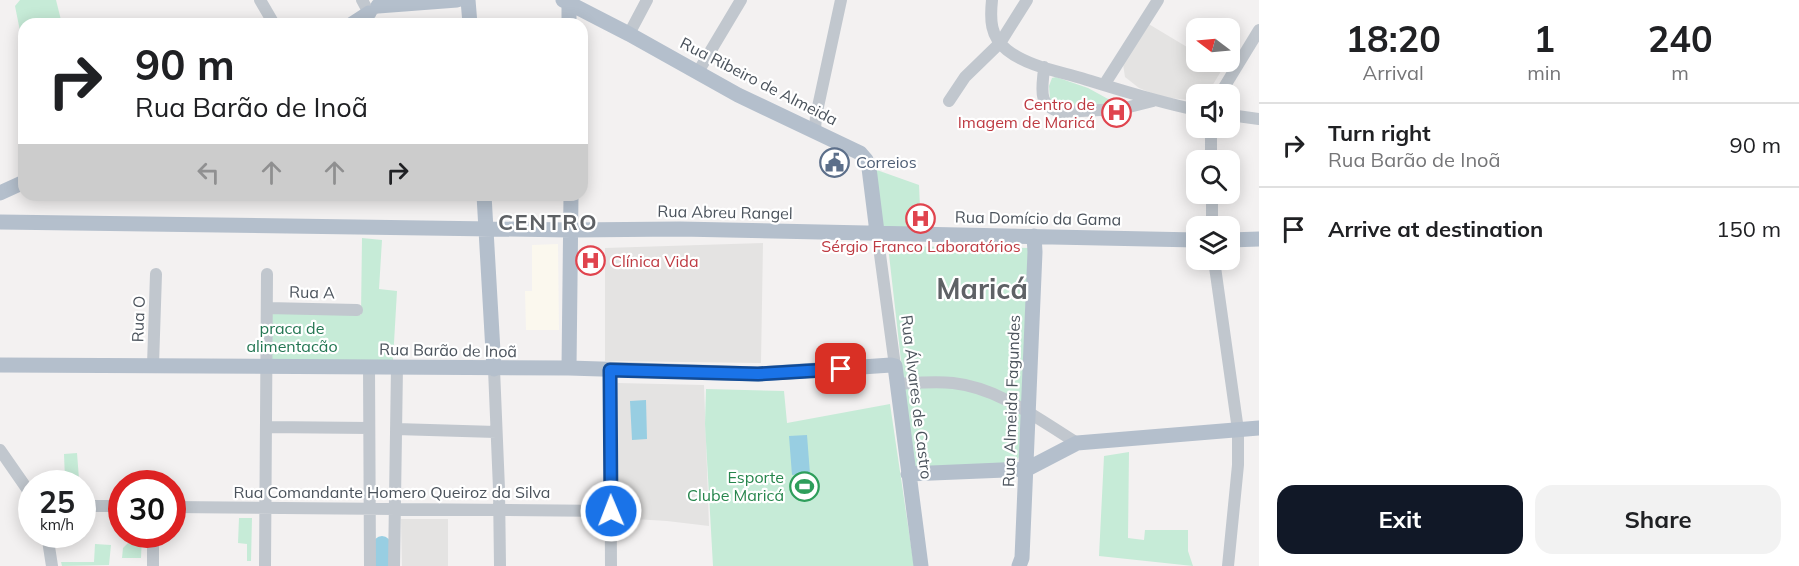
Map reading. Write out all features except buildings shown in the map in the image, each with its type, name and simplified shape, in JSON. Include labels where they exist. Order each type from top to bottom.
[{"type":"main road","points":[[359,18],[373,5],[457,0]]},
{"type":"main road","points":[[468,0],[470,18]]},
{"type":"main road","points":[[566,2],[568,18]]},
{"type":"main road","name":"Rua Ribeiro de Almeida","points":[[566,2],[629,33],[738,95],[855,150],[866,160],[877,232]]},
{"type":"main road","points":[[0,193],[18,185]]},
{"type":"main road","points":[[484,201],[494,369]]},
{"type":"main road","points":[[569,368],[571,201]]},
{"type":"main road","name":"Rua Abreu Rangel","points":[[0,222],[877,232]]},
{"type":"main road","name":"Rua Domício da Gama","points":[[877,232],[1186,240]]},
{"type":"main road","name":"Rua Almeida Fagundes","points":[[1019,566],[1022,558],[1027,469],[1034,236]]},
{"type":"main road","points":[[1240,240],[1259,239]]},
{"type":"main road","name":"Rua Barão de Inoã","points":[[0,365],[569,368],[758,374],[880,365],[895,366]]},
{"type":"main road","name":"Rua Álvares de Castro","points":[[895,366],[921,566]]},
{"type":"main road","points":[[908,474],[1027,469],[1077,443],[1259,428]]},
{"type":"street","points":[[260,0],[270,18]]},
{"type":"street","points":[[629,33],[647,0]]},
{"type":"street","points":[[698,72],[741,0]]},
{"type":"street","points":[[815,130],[840,0]]},
{"type":"street","points":[[992,0],[992,29],[1000,43],[1018,57],[1155,101],[1186,108]]},
{"type":"street","points":[[949,101],[965,77],[1000,43],[1027,0]]},
{"type":"street","points":[[1104,85],[1158,0]]},
{"type":"street","points":[[1226,84],[1259,30]]},
{"type":"street","points":[[1044,67],[1043,100],[1053,110],[1060,112],[1120,109],[1155,101]]},
{"type":"street","points":[[1240,116],[1259,119]]},
{"type":"street","name":"Rua Álvares de Castro","points":[[877,232],[895,366]]},
{"type":"street","points":[[1215,270],[1238,430],[1238,465],[1228,566]]},
{"type":"street","name":"Rua O","points":[[153,365],[156,274]]},
{"type":"street","points":[[265,566],[267,274]]},
{"type":"street","name":"Rua A","points":[[267,308],[357,310]]},
{"type":"street","points":[[369,367],[370,566]]},
{"type":"street","points":[[394,566],[396,367]]},
{"type":"street","points":[[494,369],[500,566]]},
{"type":"street","points":[[610,370],[611,566]]},
{"type":"street","points":[[897,384],[940,382],[970,386],[992,393],[1029,412],[1077,443]]},
{"type":"street","points":[[266,427],[369,428]]},
{"type":"street","points":[[396,429],[496,432]]},
{"type":"street","points":[[0,450],[18,475]]},
{"type":"street","name":"Rua Comandante Homero Queiroz da Silva","points":[[186,507],[500,508],[611,511]]},
{"type":"street","points":[[49,548],[52,566]]},
{"type":"street","points":[[153,548],[153,566]]},
{"type":"shaded area","points":[[1147,23],[1186,46],[1186,72],[1221,72],[1213,84],[1186,84],[1186,100],[1161,97],[1139,88],[1125,77],[1123,64]]},
{"type":"shaded area","points":[[763,243],[761,363],[605,361],[605,248]]},
{"type":"shaded area","points":[[558,244],[559,330],[526,330],[525,291],[532,291],[532,245]]},
{"type":"shaded area","points":[[618,383],[704,385],[709,526],[618,518]]},
{"type":"shaded area","points":[[401,519],[448,519],[448,566],[402,566]]},
{"type":"green space","points":[[20,0],[56,0],[60,18],[18,18],[18,21],[15,6]]},
{"type":"green space","points":[[1056,77],[1088,88],[1119,105],[1056,105],[1050,99],[1049,86],[1052,78]]},
{"type":"green space","points":[[874,169],[919,185],[921,230],[879,229]]},
{"type":"green space","name":"praca de alimentacão","points":[[362,238],[382,240],[379,289],[397,291],[393,360],[268,362],[267,312],[361,315]]},
{"type":"green space","points":[[888,246],[1030,248],[1019,457],[1012,470],[913,466]]},
{"type":"green space","name":"Esporte Clube Maricá","points":[[706,389],[784,391],[787,423],[890,404],[914,566],[713,566],[705,424]]},
{"type":"green space","points":[[1129,452],[1128,538],[1144,540],[1145,530],[1188,530],[1188,551],[1193,566],[1099,556],[1104,456]]},
{"type":"green space","points":[[77,453],[78,470],[65,470],[64,454]]},
{"type":"green space","points":[[239,518],[252,518],[251,561],[247,561],[247,544],[238,543]]},
{"type":"green space","points":[[96,544],[108,545],[108,548],[111,548],[109,565],[62,566],[61,562],[94,562]]},
{"type":"green space","points":[[123,548],[141,548],[141,558],[122,558]]},
{"type":"water","points":[[646,400],[647,439],[632,440],[630,401]]},
{"type":"water","points":[[807,435],[810,474],[792,475],[789,436]]},
{"type":"waterway","points":[[382,545],[382,566]]},
{"type":"place","name":"Centro de Imagem de Maricá","points":[[1116,113]]},
{"type":"place","name":"Correios","points":[[835,162]]},
{"type":"place","name":"Sérgio Franco Laboratórios","points":[[921,218]]},
{"type":"place","name":"Clínica Vida","points":[[590,261]]},
{"type":"place","name":"Esporte Clube Maricá","points":[[805,486]]},
{"type":"district","name":"CENTRO","points":[[548,222]]},
{"type":"district","name":"Maricá","points":[[982,288]]},
{"type":"route","points":[[611,511],[610,370],[758,374],[841,369]]}]
